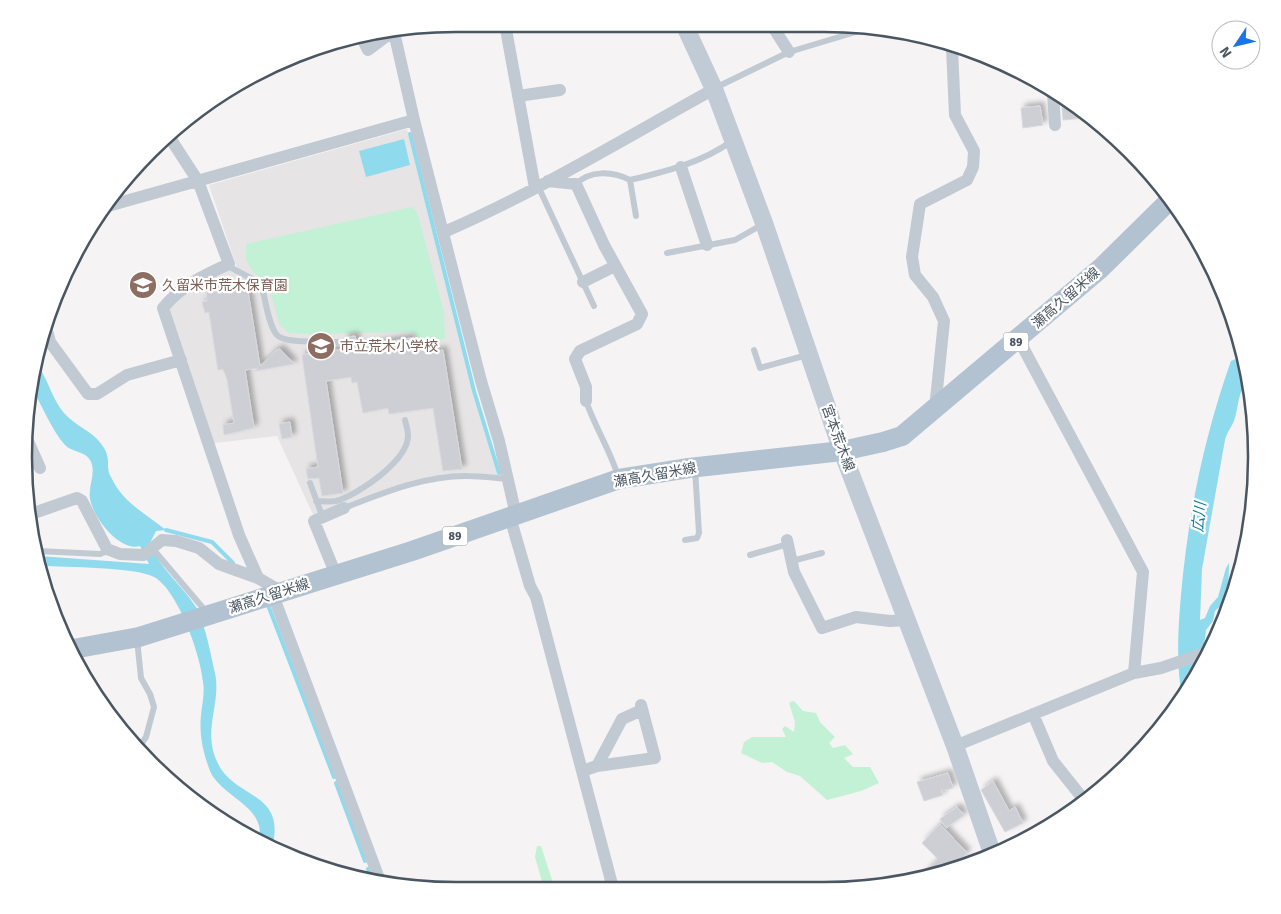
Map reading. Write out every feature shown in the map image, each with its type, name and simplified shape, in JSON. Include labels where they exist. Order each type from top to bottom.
[{"type":"main road","name":"宮本荒木線","points":[[688,32],[714,88],[764,223],[842,451],[955,746],[990,847]]},
{"type":"main road","name":"瀬高久留米線","points":[[78,648],[137,638],[336,575],[619,479],[694,467],[842,451],[902,436],[1101,268],[1165,205]]},
{"type":"street","points":[[506,32],[518,96],[540,185]]},
{"type":"street","points":[[777,32],[789,52]]},
{"type":"street","points":[[394,37],[414,120],[508,479],[513,516],[530,586],[536,596],[611,882]]},
{"type":"street","points":[[365,43],[368,50],[383,39]]},
{"type":"street","points":[[935,409],[944,321],[933,297],[915,275],[912,257],[920,204],[967,180],[973,167],[974,151],[954,115],[952,53]]},
{"type":"street","points":[[444,232],[488,213],[714,88]]},
{"type":"street","points":[[518,96],[560,90]]},
{"type":"street","points":[[1053,100],[1055,125]]},
{"type":"street","points":[[117,204],[414,120]]},
{"type":"street","points":[[173,142],[198,181],[229,264],[194,280],[170,298],[163,308],[239,535],[258,578]]},
{"type":"street","points":[[681,167],[707,245]]},
{"type":"street","points":[[540,185],[576,184],[615,266],[642,314],[637,324],[580,351],[576,359],[586,387],[586,401]]},
{"type":"street","points":[[583,282],[615,266]]},
{"type":"street","points":[[49,339],[88,394],[97,394],[126,376],[181,360]]},
{"type":"street","points":[[1018,340],[1143,572],[1134,673]]},
{"type":"street","points":[[32,452],[40,468]]},
{"type":"street","points":[[36,512],[77,498],[82,501],[100,539],[110,550],[120,554],[144,555],[154,549],[162,540],[176,541],[199,548],[219,564],[258,578],[278,593],[377,874]]},
{"type":"street","points":[[336,575],[314,521],[344,508]]},
{"type":"street","points":[[787,542],[794,572],[822,628],[856,617],[890,622],[907,620]]},
{"type":"street","points":[[955,746],[1134,673],[1161,668],[1200,655]]},
{"type":"street","points":[[582,771],[597,766],[655,758],[642,708],[622,719],[597,766]]},
{"type":"street","points":[[1033,714],[1053,761],[1080,795]]},
{"type":"lane","points":[[714,88],[789,52],[853,33]]},
{"type":"lane","points":[[576,184],[581,178],[598,172],[630,180],[681,167],[713,154],[733,140]]},
{"type":"lane","points":[[630,180],[636,216]]},
{"type":"lane","points":[[540,185],[594,306]]},
{"type":"lane","points":[[667,253],[735,240],[764,223]]},
{"type":"lane","points":[[226,265],[258,282],[262,287],[273,329],[278,336],[289,340],[341,342]]},
{"type":"lane","points":[[754,350],[760,368],[809,354]]},
{"type":"lane","points":[[586,401],[593,421],[614,461],[619,479]]},
{"type":"lane","points":[[316,501],[335,501],[343,498],[358,491],[387,470],[402,453],[409,437],[405,420]]},
{"type":"lane","points":[[685,540],[694,540],[698,533],[694,467]]},
{"type":"lane","points":[[344,508],[379,495],[440,478],[469,476],[508,479]]},
{"type":"lane","points":[[310,483],[322,518]]},
{"type":"lane","points":[[750,555],[787,542]]},
{"type":"lane","points":[[154,549],[203,608]]},
{"type":"lane","points":[[44,551],[100,554],[110,550]]},
{"type":"lane","points":[[792,561],[822,553]]},
{"type":"lane","points":[[137,638],[141,678],[150,694],[154,708],[146,738],[143,742]]},
{"type":"shaded area","name":"市立荒木小学校","points":[[407,129],[471,384],[498,475],[468,473],[441,475],[360,498],[315,519],[277,436],[214,443],[169,307],[189,290],[223,271],[237,268],[209,185]]},
{"type":"green space","points":[[412,207],[417,212],[444,312],[445,339],[434,343],[427,343],[420,340],[412,332],[289,333],[280,326],[268,284],[254,273],[246,260],[246,244]]},
{"type":"green space","points":[[794,701],[803,711],[816,713],[820,722],[835,737],[829,743],[833,748],[845,745],[853,754],[844,758],[853,767],[870,767],[879,783],[861,791],[827,800],[800,776],[787,772],[772,762],[762,763],[741,753],[744,742],[752,737],[786,737],[782,729],[785,726],[794,732],[795,722],[789,703]]},
{"type":"green space","points":[[537,846],[541,846],[553,882],[542,882],[535,857]]},
{"type":"water","points":[[404,139],[410,165],[366,177],[359,151]]},
{"type":"water","name":"広川","points":[[1237,359],[1243,388],[1234,421],[1225,440],[1202,569],[1200,620],[1205,618],[1210,606],[1218,597],[1229,563],[1228,585],[1221,605],[1215,611],[1213,621],[1206,630],[1204,646],[1181,687],[1178,659],[1179,620],[1188,535],[1205,447],[1231,361]]},
{"type":"water","points":[[41,372],[56,402],[64,413],[73,422],[94,436],[102,445],[107,454],[109,473],[121,494],[166,530],[156,531],[150,543],[159,560],[196,607],[205,630],[216,685],[211,732],[215,756],[221,769],[230,779],[267,807],[273,817],[275,830],[273,840],[260,833],[256,819],[250,811],[216,780],[210,771],[201,736],[204,686],[198,656],[180,609],[163,584],[154,577],[132,571],[47,566],[45,556],[149,564],[140,546],[124,544],[115,538],[101,523],[90,498],[93,469],[90,460],[85,455],[65,445],[51,425],[37,398]]},
{"type":"building","points":[[1040,106],[1043,125],[1023,128],[1021,108]]},
{"type":"building","points":[[1062,106],[1080,118],[1063,120]]},
{"type":"building","points":[[247,285],[260,366],[275,351],[280,349],[294,364],[255,371],[258,368],[245,370],[254,428],[224,435],[223,425],[234,423],[227,379],[223,369],[218,370],[209,312],[205,313],[202,302],[207,301],[206,293]]},
{"type":"building","points":[[355,336],[358,347],[411,338],[413,352],[430,349],[431,353],[443,350],[462,469],[443,471],[433,408],[389,414],[388,408],[363,413],[357,382],[352,383],[351,377],[326,381],[343,493],[322,496],[319,478],[308,479],[306,469],[318,467],[302,355],[344,349],[346,342],[344,338]]},
{"type":"building","points":[[290,422],[292,437],[282,439],[279,424]]},
{"type":"building","points":[[948,773],[953,788],[941,791],[943,795],[924,801],[917,782]]},
{"type":"building","points":[[993,781],[1009,811],[1015,807],[1023,823],[1005,832],[981,790]]},
{"type":"building","points":[[957,807],[964,815],[946,828],[940,819]]},
{"type":"building","points":[[940,824],[967,853],[962,858],[929,868],[938,859],[922,843]]},
{"type":"waterway","points":[[410,134],[474,391],[499,473]]},
{"type":"waterway","points":[[166,530],[212,542],[233,563]]},
{"type":"waterway","points":[[268,605],[334,777]]},
{"type":"waterway","points":[[336,783],[365,861]]},
{"type":"place","name":"久留米市荒木保育園","points":[[143,285]]},
{"type":"place","name":"市立荒木小学校","points":[[321,346]]}]
